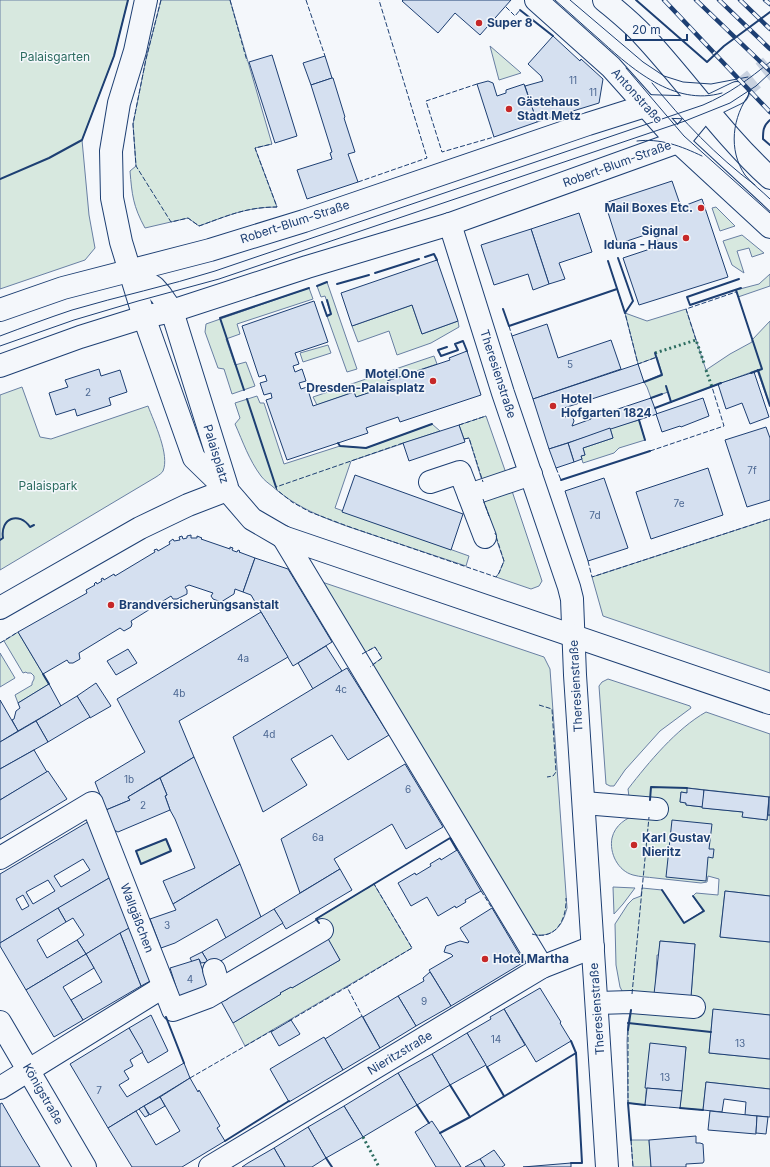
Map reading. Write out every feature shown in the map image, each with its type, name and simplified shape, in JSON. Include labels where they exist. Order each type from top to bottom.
[{"type":"main road","points":[[0,310],[63,288],[129,271],[121,242],[112,198],[111,151],[119,104],[135,51],[146,0]]},
{"type":"main road","name":"Antonstraße","points":[[536,0],[611,67],[678,142],[770,227]]},
{"type":"main road","points":[[604,0],[642,34],[754,163],[770,178]]},
{"type":"main road","points":[[706,108],[737,93]]},
{"type":"main road","name":"Robert-Blum-Straße","points":[[129,271],[210,250],[304,221],[646,106],[706,108]]},
{"type":"main road","name":"Robert-Blum-Straße","points":[[144,317],[172,311],[306,267],[450,224],[678,142],[706,108]]},
{"type":"main road","name":"Theresienstraße","points":[[450,224],[503,393],[572,599],[575,675],[607,1167]]},
{"type":"main road","name":"Palaisplatz","points":[[129,271],[154,287],[172,311],[228,490]]},
{"type":"main road","name":"Palaisplatz","points":[[129,271],[194,458],[228,490]]},
{"type":"main road","points":[[0,366],[75,338],[144,317]]},
{"type":"main road","points":[[430,482],[460,472],[484,537]]},
{"type":"main road","points":[[469,495],[531,474]]},
{"type":"main road","points":[[0,608],[140,528],[188,505],[228,490],[252,519],[283,537],[770,703]]},
{"type":"main road","points":[[283,537],[542,967]]},
{"type":"main road","name":"Wallgäßchen","points":[[0,858],[92,803],[163,987]]},
{"type":"main road","points":[[584,804],[657,809]]},
{"type":"main road","points":[[0,1088],[30,1071],[163,987],[173,1010],[208,997],[217,980],[286,942],[322,930]]},
{"type":"main road","name":"Nieritzstraße","points":[[210,1167],[542,967],[593,947]]},
{"type":"main road","points":[[597,1002],[632,1002],[694,1007]]},
{"type":"main road","name":"Königstraße","points":[[0,1022],[85,1167]]},
{"type":"green space","name":"Palaisgarten","points":[[0,0],[128,0],[114,56],[82,140],[89,215],[95,248],[85,260],[0,289]]},
{"type":"green space","points":[[161,0],[230,0],[272,144],[255,148],[277,207],[246,210],[199,226],[188,218],[145,228],[134,200],[130,171],[136,166],[133,124],[146,59]]},
{"type":"green space","points":[[490,46],[520,72],[521,73],[499,80]]},
{"type":"green space","points":[[716,207],[735,226],[720,231],[712,208]]},
{"type":"green space","points":[[742,235],[764,253],[752,257],[749,248],[737,251],[744,273],[732,265],[723,241]]},
{"type":"green space","points":[[770,274],[770,286],[738,297],[736,290],[759,284]]},
{"type":"green space","points":[[327,282],[357,369],[347,372],[327,316],[331,314],[325,296],[321,297],[317,286]]},
{"type":"green space","points":[[309,288],[313,299],[237,324],[240,334],[226,339],[235,365],[246,362],[255,386],[232,394],[224,369],[218,368],[205,332],[206,324]]},
{"type":"green space","points":[[412,305],[422,334],[458,321],[459,327],[431,343],[397,355],[389,331],[358,342],[352,326]]},
{"type":"green space","points":[[686,309],[706,370],[752,342],[752,340],[770,321],[770,406],[757,370],[671,402],[668,392],[651,398],[644,382],[662,374],[657,357],[638,364],[625,313],[647,321]]},
{"type":"green space","points":[[328,345],[331,353],[303,362],[300,353]]},
{"type":"green space","points":[[434,356],[437,364],[387,381],[389,386],[356,397],[354,392],[317,405],[313,397]]},
{"type":"green space","name":"Palaispark","points":[[22,387],[40,437],[51,439],[148,406],[163,448],[165,464],[163,472],[156,477],[0,570],[0,395]]},
{"type":"green space","points":[[257,396],[260,403],[264,403],[284,464],[340,446],[366,448],[432,424],[440,431],[351,461],[335,508],[469,556],[466,566],[324,518],[284,496],[268,483],[253,464],[235,424],[240,418],[235,403]]},
{"type":"green space","points":[[486,416],[507,476],[483,484],[469,438],[464,439],[459,425]]},
{"type":"green space","points":[[639,420],[645,440],[619,448],[614,453],[583,463],[581,456],[585,455],[583,448],[613,438],[610,428]]},
{"type":"green space","points":[[510,485],[542,581],[539,586],[531,589],[496,577],[504,561],[481,495]]},
{"type":"green space","points":[[770,519],[770,673],[603,616],[592,577]]},
{"type":"green space","points":[[319,581],[544,657],[550,669],[567,908],[563,921],[552,932],[533,935],[369,667],[382,658],[375,647],[362,654]]},
{"type":"green space","points":[[18,632],[49,684],[18,703],[15,695],[32,685],[34,676],[31,673],[23,673],[4,641]]},
{"type":"green space","points":[[0,653],[15,678],[0,687]]},
{"type":"green space","points":[[608,679],[690,706],[691,708],[660,731],[625,770],[614,786],[606,784],[599,686],[602,682]]},
{"type":"green space","points":[[706,712],[770,734],[770,797],[688,788],[687,793],[681,792],[680,802],[686,803],[686,805],[743,812],[743,817],[767,820],[768,815],[770,815],[770,896],[725,891],[720,937],[770,942],[770,1015],[713,1010],[709,1053],[770,1059],[770,1089],[706,1082],[703,1110],[680,1108],[686,1047],[650,1044],[645,1105],[628,1103],[627,1041],[631,1008],[620,987],[616,965],[615,924],[628,904],[633,899],[641,896],[642,888],[662,890],[684,923],[703,911],[693,896],[696,893],[718,895],[719,879],[708,876],[707,882],[701,883],[633,875],[623,870],[616,861],[611,844],[613,833],[618,826],[625,820],[638,814],[629,797],[628,789],[664,747],[684,727]],"holes":[[[660,941],[695,944],[691,997],[655,994],[657,955],[659,955]]]},
{"type":"green space","points":[[166,839],[171,851],[141,864],[136,851]]},
{"type":"green space","points":[[374,884],[412,948],[245,1046],[233,1023],[281,994],[280,993],[291,987],[292,988],[340,960],[316,919]]},
{"type":"green space","points":[[613,887],[635,888],[614,914]]},
{"type":"green space","points":[[631,1140],[649,1140],[651,1167],[633,1167]]},
{"type":"building","name":"Super 8","points":[[511,0],[480,35],[455,13],[438,33],[402,1]]},
{"type":"building","points":[[553,36],[580,61],[581,59],[603,79],[599,103],[537,122],[525,86],[543,81],[541,76],[528,64]]},
{"type":"building","points":[[272,55],[297,136],[275,143],[249,62]]},
{"type":"building","points":[[325,56],[332,78],[311,85],[303,63]]},
{"type":"building","points":[[332,78],[355,152],[348,154],[358,182],[307,199],[297,170],[332,159],[330,153],[332,152],[311,85]]},
{"type":"building","name":"Gästehaus Stadt Metz","points":[[488,81],[493,83],[497,96],[506,93],[506,90],[524,84],[537,122],[494,137],[477,84]]},
{"type":"building","name":"Signal Iduna - Haus","points":[[672,181],[681,207],[702,199],[728,277],[639,305],[623,258],[659,246],[654,232],[618,244],[605,203]]},
{"type":"building","points":[[579,213],[592,252],[559,263],[565,279],[549,284],[531,229]]},
{"type":"building","points":[[531,229],[549,284],[533,290],[528,274],[494,285],[481,245]]},
{"type":"building","points":[[437,260],[458,321],[422,334],[412,305],[352,326],[341,293]]},
{"type":"building","name":"Motel One Dresden-Palaisplatz","points":[[314,301],[328,342],[295,353],[299,364],[293,366],[295,372],[302,369],[306,381],[299,383],[301,389],[307,387],[313,406],[354,392],[356,397],[389,386],[387,381],[450,360],[449,358],[467,351],[481,395],[400,422],[398,417],[366,428],[368,433],[287,460],[266,400],[272,398],[271,393],[264,395],[260,383],[267,381],[265,375],[259,377],[242,326]]},
{"type":"building","points":[[547,324],[558,358],[611,340],[621,369],[533,399],[512,336]]},
{"type":"building","name":"Hotel Hofgarten 1824","points":[[638,364],[644,382],[561,409],[564,417],[569,416],[573,418],[574,421],[572,426],[651,398],[657,414],[549,449],[533,399]]},
{"type":"building","points":[[99,369],[101,376],[120,370],[127,392],[109,398],[111,405],[77,416],[75,409],[56,415],[49,393],[68,387],[65,380]]},
{"type":"building","points":[[754,372],[769,417],[750,424],[742,403],[726,409],[718,384]]},
{"type":"building","points":[[703,398],[709,416],[681,427],[680,426],[662,432],[656,414]]},
{"type":"building","points":[[459,425],[465,442],[409,461],[403,443]]},
{"type":"building","points":[[766,427],[770,438],[770,500],[747,507],[725,440]]},
{"type":"building","points":[[610,428],[613,438],[583,448],[585,455],[581,456],[582,459],[574,462],[568,443]]},
{"type":"building","points":[[568,443],[574,462],[556,468],[549,449]]},
{"type":"building","points":[[708,468],[723,515],[651,539],[636,492]]},
{"type":"building","points":[[355,475],[463,514],[451,550],[342,512]]},
{"type":"building","points":[[604,478],[628,548],[588,561],[565,491]]},
{"type":"building","name":"Brandversicherungsanstalt","points":[[191,535],[191,538],[197,538],[197,536],[202,538],[201,539],[230,549],[230,547],[233,548],[232,550],[234,551],[237,552],[238,550],[240,551],[239,552],[255,558],[243,592],[235,589],[234,594],[221,602],[213,599],[211,596],[213,593],[189,585],[185,587],[187,594],[177,599],[173,599],[171,596],[131,621],[131,627],[124,631],[120,628],[79,653],[80,659],[73,663],[69,663],[67,660],[43,674],[18,632],[87,593],[86,590],[95,585],[94,584],[96,582],[97,584],[102,581],[101,579],[103,578],[104,580],[114,574],[115,576],[155,552],[154,550],[157,549],[158,551],[170,544],[169,542],[173,539],[174,541],[180,540],[179,537],[182,536],[183,539]]},
{"type":"building","points":[[255,558],[288,569],[332,642],[293,666],[251,595],[243,592]]},
{"type":"building","points":[[261,612],[288,657],[179,721],[194,757],[128,797],[130,800],[106,810],[95,782],[145,752],[117,699]]},
{"type":"building","points":[[326,646],[342,671],[313,689],[298,663]]},
{"type":"building","points":[[128,649],[137,663],[116,675],[107,661]]},
{"type":"building","points":[[347,668],[389,735],[348,760],[332,735],[291,759],[307,785],[263,812],[233,737]]},
{"type":"building","points":[[96,683],[111,706],[90,718],[77,696]]},
{"type":"building","points":[[49,684],[61,706],[18,731],[12,720],[14,719],[16,711],[20,708],[18,703]]},
{"type":"building","points":[[77,696],[90,717],[48,742],[36,721]]},
{"type":"building","points":[[0,700],[18,731],[0,742]]},
{"type":"building","points":[[36,721],[48,742],[0,769],[0,742]]},
{"type":"building","points":[[34,750],[47,772],[0,800],[0,769]]},
{"type":"building","points":[[194,757],[240,864],[173,904],[163,881],[195,868],[170,810],[165,796],[167,795],[160,778]]},
{"type":"building","points":[[405,764],[443,827],[406,849],[392,824],[334,859],[340,869],[300,893],[281,839]]},
{"type":"building","points":[[48,771],[67,799],[0,839],[0,800]]},
{"type":"building","points":[[160,778],[167,795],[165,796],[170,810],[118,832],[114,830],[106,810],[130,800],[128,797]]},
{"type":"building","points":[[687,788],[704,790],[703,807],[686,805],[686,803],[680,802],[681,792],[687,793]]},
{"type":"building","points":[[704,790],[769,797],[767,820],[742,817],[743,812],[702,808]]},
{"type":"building","points":[[769,797],[770,815],[768,815]]},
{"type":"building","points":[[91,820],[116,874],[0,943],[0,874]],"holes":[[[83,859],[90,870],[61,887],[54,876]],[[48,880],[55,891],[33,904],[26,892]],[[23,895],[29,906],[22,910],[16,899]]]},
{"type":"building","points":[[672,820],[712,824],[709,849],[714,849],[713,858],[708,857],[706,881],[666,877]]},
{"type":"building","points":[[457,850],[481,891],[465,900],[466,902],[456,908],[455,906],[438,916],[427,897],[411,906],[398,883],[415,873],[416,875],[431,866],[430,864],[440,858],[441,860]]},
{"type":"building","points":[[240,864],[261,917],[226,938],[217,919],[175,943],[161,948],[150,919],[176,910],[173,904]]},
{"type":"building","points":[[340,869],[352,890],[286,929],[274,909]]},
{"type":"building","points":[[116,874],[131,927],[86,954],[77,940],[84,935],[73,918],[66,922],[58,908]]},
{"type":"building","points":[[725,891],[770,896],[770,942],[720,937]]},
{"type":"building","points":[[58,908],[66,922],[37,940],[47,958],[77,940],[86,954],[26,990],[0,946],[0,943]]},
{"type":"building","name":"Hotel Martha","points":[[492,908],[524,962],[451,1006],[429,970],[453,956],[444,952],[446,946],[460,941],[469,942],[460,928]]},
{"type":"building","points":[[274,909],[283,923],[211,967],[202,952]]},
{"type":"building","points":[[131,927],[154,979],[141,986],[120,933]]},
{"type":"building","points":[[120,933],[141,986],[83,1020],[71,1000],[102,982],[86,954]]},
{"type":"building","points":[[326,935],[340,960],[292,988],[291,987],[280,993],[281,994],[233,1023],[219,998]]},
{"type":"building","points":[[660,941],[695,944],[691,997],[654,994]]},
{"type":"building","points":[[202,952],[208,962],[201,963],[199,959],[192,962],[190,958]]},
{"type":"building","points":[[86,954],[94,968],[63,987],[83,1020],[54,1037],[26,990]]},
{"type":"building","points":[[199,959],[210,993],[181,1002],[170,968]]},
{"type":"building","points":[[430,972],[451,1006],[416,1026],[398,996],[424,981],[423,978]]},
{"type":"building","points":[[540,988],[571,1041],[536,1062],[504,1009]]},
{"type":"building","points":[[398,996],[416,1026],[380,1048],[363,1017]]},
{"type":"building","points":[[504,1009],[525,1045],[487,1067],[467,1033],[491,1019],[490,1017]]},
{"type":"building","points":[[713,1009],[770,1015],[770,1059],[709,1053]]},
{"type":"building","points":[[151,1015],[168,1051],[148,1063],[129,1028]]},
{"type":"building","points":[[362,1016],[380,1048],[343,1070],[325,1039]]},
{"type":"building","points":[[291,1020],[300,1034],[279,1046],[271,1032]]},
{"type":"building","points":[[129,1028],[143,1052],[130,1060],[133,1066],[124,1071],[129,1079],[119,1085],[127,1097],[184,1063],[190,1078],[108,1128],[70,1064]]},
{"type":"building","points":[[467,1033],[486,1065],[450,1085],[432,1054]]},
{"type":"building","points":[[324,1037],[343,1070],[289,1102],[270,1069]]},
{"type":"building","points":[[650,1043],[686,1047],[682,1091],[645,1088]]},
{"type":"building","points":[[432,1054],[450,1085],[417,1105],[398,1073]]},
{"type":"building","points":[[398,1073],[417,1105],[363,1137],[344,1106]]},
{"type":"building","points":[[190,1078],[198,1092],[199,1090],[220,1126],[217,1128],[225,1141],[182,1167],[132,1167],[108,1128],[136,1111],[156,1145],[180,1131],[160,1097]]},
{"type":"building","points":[[706,1082],[770,1089],[770,1117],[745,1115],[746,1102],[724,1099],[722,1112],[703,1110]]},
{"type":"building","points":[[647,1088],[682,1091],[680,1108],[645,1105]]},
{"type":"building","points":[[160,1097],[165,1106],[150,1115],[144,1106]]},
{"type":"building","points":[[2,1103],[40,1167],[0,1167],[0,1104]]},
{"type":"building","points":[[144,1106],[149,1115],[145,1117],[139,1109]]},
{"type":"building","points":[[344,1106],[363,1137],[326,1158],[308,1127]]},
{"type":"building","points":[[710,1111],[757,1116],[756,1134],[708,1130]]},
{"type":"building","points":[[757,1116],[768,1117],[766,1134],[756,1133]]},
{"type":"building","points":[[432,1121],[461,1167],[436,1167],[415,1132]]},
{"type":"building","points":[[308,1127],[326,1158],[312,1167],[285,1167],[274,1148]]},
{"type":"building","points":[[696,1136],[696,1143],[703,1144],[703,1163],[686,1164],[686,1167],[651,1167],[649,1140]]},
{"type":"building","points":[[274,1148],[285,1167],[242,1167],[248,1163]]},
{"type":"building","points":[[494,1150],[505,1165],[502,1167],[485,1167],[480,1159]]},
{"type":"building","points":[[480,1159],[485,1167],[465,1167]]},
{"type":"building","points":[[571,1163],[571,1167],[523,1167]]},
{"type":"tunnel","points":[[737,93],[770,66]]},
{"type":"tram line","points":[[555,0],[625,62],[654,82],[670,90],[687,95],[704,96],[722,93]]},
{"type":"tram line","points":[[570,0],[643,62],[664,76],[683,82],[711,84],[748,77]]},
{"type":"tram line","points":[[0,336],[72,310],[215,271],[703,105],[738,86],[770,62]]},
{"type":"tram line","points":[[626,68],[684,136],[770,213]]},
{"type":"tram line","points":[[0,346],[74,320],[219,279],[685,121],[730,103],[756,86],[770,73]]},
{"type":"tram line","points":[[652,83],[713,150],[755,185]]},
{"type":"tram line","points":[[750,93],[739,112],[736,123],[734,134],[736,155],[745,175],[770,199]]},
{"type":"tram line","points":[[637,141],[646,140],[662,142],[686,149],[702,156]]},
{"type":"railway","points":[[664,0],[770,112]]},
{"type":"railway","points":[[696,0],[770,71]]},
{"type":"railway","points":[[719,0],[770,49]]},
{"type":"railway","points":[[740,0],[770,29]]},
{"type":"railway","points":[[765,0],[770,4]]},
{"type":"hedge","points":[[655,353],[696,340],[704,363]]},
{"type":"hedge","points":[[706,370],[712,387]]},
{"type":"hedge","points":[[363,1137],[379,1167]]},
{"type":"fence","points":[[161,0],[146,59],[133,124],[136,166],[171,222],[188,218],[199,226],[246,210],[277,207],[255,148],[272,144]]},
{"type":"fence","points":[[230,0],[247,61]]},
{"type":"fence","points":[[306,0],[325,56]]},
{"type":"fence","points":[[358,182],[427,158],[379,0]]},
{"type":"fence","points":[[506,7],[515,16],[520,10]]},
{"type":"fence","points":[[477,84],[426,101],[442,152],[494,137]]},
{"type":"fence","points":[[617,289],[625,313],[638,364],[657,357]]},
{"type":"fence","points":[[696,340],[686,309],[736,292]]},
{"type":"fence","points":[[509,326],[512,336]]},
{"type":"fence","points":[[650,451],[724,426],[712,387]]},
{"type":"fence","points":[[459,425],[486,416]]},
{"type":"fence","points":[[464,439],[469,438],[483,482]]},
{"type":"fence","points":[[403,443],[276,487],[277,490],[292,502],[310,512],[496,577],[504,561],[495,533]]},
{"type":"fence","points":[[556,468],[561,480]]},
{"type":"fence","points":[[483,499],[489,516]]},
{"type":"fence","points":[[588,561],[592,577],[770,519]]},
{"type":"fence","points":[[0,643],[18,632]]},
{"type":"fence","points":[[362,654],[375,647],[382,658],[370,667]]},
{"type":"fence","points":[[539,705],[552,709],[556,772],[553,776],[547,777]]},
{"type":"fence","points":[[632,994],[649,817]]},
{"type":"fence","points":[[347,987],[412,948],[374,884],[365,890]]},
{"type":"fence","points":[[481,891],[492,908]]},
{"type":"fence","points":[[532,934],[548,934],[554,931],[562,920],[566,906],[566,898]]},
{"type":"fence","points":[[289,1021],[347,987],[362,1016]]},
{"type":"fence","points":[[190,1078],[273,1030]]},
{"type":"fence","points":[[628,1030],[628,1103]]},
{"type":"fence","points":[[631,1140],[633,1167]]},
{"type":"wall","points":[[0,179],[49,158],[82,140],[114,56],[128,0]]},
{"type":"wall","points":[[636,0],[707,62],[724,46],[770,12]]},
{"type":"wall","points":[[520,10],[553,36]]},
{"type":"wall","points":[[770,120],[766,124],[763,134],[763,139],[770,145]]},
{"type":"wall","points":[[425,257],[434,254],[437,260]]},
{"type":"wall","points":[[608,261],[625,313],[633,301],[618,258]]},
{"type":"wall","points":[[375,273],[419,259]]},
{"type":"wall","points":[[337,284],[369,275]]},
{"type":"wall","points":[[739,279],[687,297],[690,305],[741,288]]},
{"type":"wall","points":[[317,286],[327,282]]},
{"type":"wall","points":[[244,390],[220,318],[309,288]]},
{"type":"wall","points":[[503,309],[509,326],[617,289]]},
{"type":"wall","points":[[736,290],[762,369],[751,373]]},
{"type":"wall","points":[[322,302],[327,316],[331,314],[327,300]]},
{"type":"wall","points":[[447,347],[438,350],[441,356],[458,350],[455,344],[463,341],[467,351]]},
{"type":"wall","points":[[644,382],[662,375],[655,353]]},
{"type":"wall","points":[[758,370],[770,406]]},
{"type":"wall","points":[[655,408],[721,383]]},
{"type":"wall","points":[[666,386],[671,402]]},
{"type":"wall","points":[[651,398],[662,394]]},
{"type":"wall","points":[[247,399],[276,487]]},
{"type":"wall","points":[[639,420],[645,440]]},
{"type":"wall","points":[[338,443],[340,446],[366,448],[432,424]]},
{"type":"wall","points":[[561,480],[650,451]]},
{"type":"wall","points":[[0,540],[3,538],[4,526],[11,519],[21,519],[30,527],[34,525]]},
{"type":"wall","points":[[43,674],[49,684]]},
{"type":"wall","points":[[650,800],[651,787],[687,788]]},
{"type":"wall","points":[[319,923],[316,919],[450,838],[457,850]]},
{"type":"wall","points":[[166,839],[171,851],[141,864],[136,851],[166,839]]},
{"type":"wall","points":[[662,890],[684,923],[704,911],[693,896]]},
{"type":"wall","points":[[628,1030],[631,1010]]},
{"type":"wall","points":[[166,1017],[184,1063]]},
{"type":"wall","points":[[628,1023],[711,1032]]},
{"type":"wall","points":[[470,1117],[576,1053],[571,1041]]},
{"type":"wall","points":[[571,1163],[582,1163],[576,1053]]},
{"type":"wall","points":[[487,1067],[504,1096]]},
{"type":"wall","points":[[440,1133],[470,1117],[450,1085]]},
{"type":"wall","points":[[225,1141],[289,1101]]},
{"type":"wall","points":[[631,1140],[628,1103],[645,1105]]},
{"type":"wall","points":[[417,1105],[429,1123]]},
{"type":"wall","points":[[680,1108],[703,1110]]},
{"type":"wall","points":[[326,1158],[332,1167]]},
{"type":"place","name":"Super 8","points":[[479,23]]},
{"type":"place","name":"Gästehaus Stadt Metz","points":[[509,109]]},
{"type":"place","name":"Mail Boxes Etc.","points":[[701,208]]},
{"type":"place","name":"Signal Iduna - Haus","points":[[686,238]]},
{"type":"place","name":"Motel One Dresden-Palaisplatz","points":[[433,381]]},
{"type":"place","name":"Hotel Hofgarten 1824","points":[[553,406]]},
{"type":"place","name":"Brandversicherungsanstalt","points":[[111,605]]},
{"type":"place","name":"Karl Gustav Nieritz","points":[[634,845]]},
{"type":"place","name":"Hotel Martha","points":[[485,959]]}]
